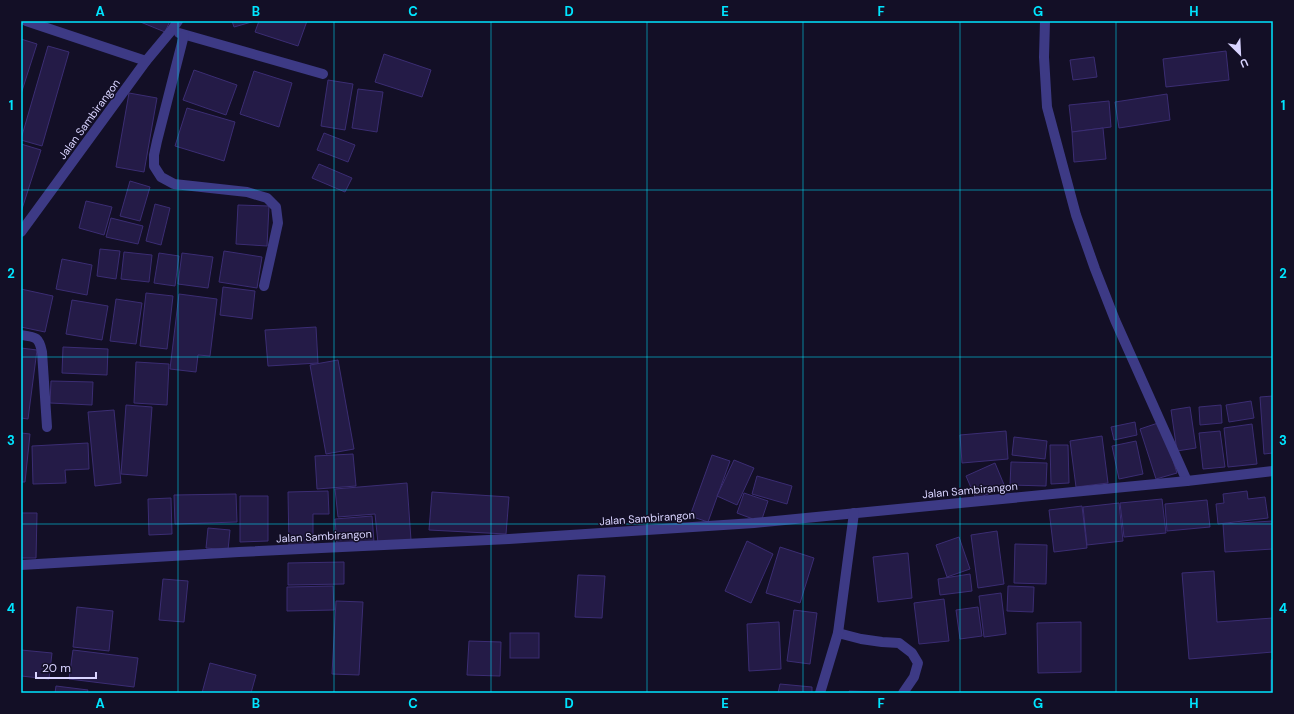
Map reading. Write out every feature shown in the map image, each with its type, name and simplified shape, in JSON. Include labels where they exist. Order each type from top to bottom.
[{"type":"street","points":[[26,21],[146,61]]},
{"type":"street","name":"Jalan Sambirangon","points":[[21,232],[146,61],[178,21]]},
{"type":"street","points":[[1044,21],[1044,57],[1047,107],[1076,215],[1115,320],[1187,481]]},
{"type":"street","points":[[171,31],[323,74]]},
{"type":"street","points":[[184,35],[157,141],[154,155],[154,166],[161,177],[174,184],[247,192],[267,198],[276,207],[278,223],[264,286]]},
{"type":"street","points":[[21,335],[33,337],[40,342],[47,427]]},
{"type":"street","name":"Jalan Sambirangon","points":[[21,565],[232,552],[509,539],[754,523],[1187,481],[1273,471]]},
{"type":"street","points":[[820,693],[838,633],[854,513]]},
{"type":"street","points":[[838,633],[861,639],[899,643],[912,653],[918,663],[914,677],[903,693]]},
{"type":"building","points":[[138,21],[170,21],[165,32]]},
{"type":"building","points":[[232,21],[255,21],[234,27]]},
{"type":"building","points":[[259,21],[307,21],[298,46],[255,32]]},
{"type":"building","points":[[21,39],[37,44],[21,94]]},
{"type":"building","points":[[48,46],[69,52],[42,146],[21,139]]},
{"type":"building","points":[[1226,51],[1229,80],[1166,87],[1163,59]]},
{"type":"building","points":[[384,54],[431,70],[422,97],[375,82]]},
{"type":"building","points":[[1094,57],[1097,77],[1073,80],[1070,60]]},
{"type":"building","points":[[194,70],[237,85],[226,115],[183,100]]},
{"type":"building","points":[[254,71],[292,83],[279,127],[240,114]]},
{"type":"building","points":[[328,80],[353,84],[345,130],[321,126]]},
{"type":"building","points":[[358,89],[383,92],[377,132],[352,128]]},
{"type":"building","points":[[129,93],[157,98],[144,172],[116,167]]},
{"type":"building","points":[[1167,94],[1170,120],[1119,128],[1115,102]]},
{"type":"building","points":[[1109,101],[1111,127],[1072,132],[1069,105]]},
{"type":"building","points":[[187,108],[235,122],[224,161],[175,146]]},
{"type":"building","points":[[1103,128],[1106,159],[1074,162],[1072,132]]},
{"type":"building","points":[[324,133],[355,145],[348,162],[317,150]]},
{"type":"building","points":[[21,144],[41,150],[21,212]]},
{"type":"building","points":[[319,164],[352,178],[345,192],[312,178]]},
{"type":"building","points":[[130,181],[150,187],[140,221],[120,216]]},
{"type":"building","points":[[86,201],[112,207],[104,235],[79,228]]},
{"type":"building","points":[[155,204],[170,208],[161,245],[146,241]]},
{"type":"building","points":[[238,205],[269,206],[267,246],[236,244]]},
{"type":"building","points":[[111,218],[143,226],[138,244],[106,237]]},
{"type":"building","points":[[100,249],[120,251],[116,279],[97,276]]},
{"type":"building","points":[[224,251],[262,257],[257,288],[219,282]]},
{"type":"building","points":[[124,252],[152,255],[149,282],[121,279]]},
{"type":"building","points":[[159,253],[179,256],[175,286],[154,283]]},
{"type":"building","points":[[182,253],[213,257],[208,288],[178,284]]},
{"type":"building","points":[[62,259],[92,265],[87,295],[56,289]]},
{"type":"building","points":[[223,287],[255,291],[252,319],[220,315]]},
{"type":"building","points":[[21,289],[53,296],[45,332],[21,327]]},
{"type":"building","points":[[146,293],[173,296],[167,349],[140,346]]},
{"type":"building","points":[[179,294],[217,299],[210,356],[198,355],[196,372],[170,369]]},
{"type":"building","points":[[116,299],[142,303],[136,344],[110,341]]},
{"type":"building","points":[[72,300],[108,306],[102,340],[66,334]]},
{"type":"building","points":[[316,327],[318,363],[268,366],[265,330]]},
{"type":"building","points":[[63,347],[108,349],[107,375],[62,373]]},
{"type":"building","points":[[21,348],[37,350],[28,419],[21,418]]},
{"type":"building","points":[[338,360],[354,449],[326,454],[310,365]]},
{"type":"building","points":[[136,362],[169,364],[167,405],[134,403]]},
{"type":"building","points":[[51,381],[93,382],[92,405],[50,403]]},
{"type":"building","points":[[1273,396],[1273,453],[1264,454],[1260,397]]},
{"type":"building","points":[[1251,401],[1254,418],[1229,422],[1226,405]]},
{"type":"building","points":[[126,405],[152,407],[147,476],[121,474]]},
{"type":"building","points":[[1221,405],[1222,423],[1200,425],[1199,407]]},
{"type":"building","points":[[1190,407],[1196,448],[1177,451],[1171,410]]},
{"type":"building","points":[[114,410],[121,483],[95,486],[88,412]]},
{"type":"building","points":[[1135,422],[1137,435],[1114,440],[1111,427]]},
{"type":"building","points":[[1161,422],[1177,473],[1156,479],[1140,429]]},
{"type":"building","points":[[1252,424],[1257,464],[1228,467],[1224,428]]},
{"type":"building","points":[[1006,431],[1008,459],[962,463],[960,435]]},
{"type":"building","points":[[1220,431],[1225,467],[1203,469],[1199,433]]},
{"type":"building","points":[[21,433],[30,434],[25,482],[21,482]]},
{"type":"building","points":[[1102,436],[1108,483],[1076,487],[1070,441]]},
{"type":"building","points":[[1014,437],[1047,441],[1045,459],[1012,455]]},
{"type":"building","points":[[1136,441],[1143,474],[1119,479],[1112,446]]},
{"type":"building","points":[[88,443],[89,469],[65,470],[66,483],[33,484],[32,446]]},
{"type":"building","points":[[1050,445],[1068,445],[1069,483],[1051,484]]},
{"type":"building","points":[[353,454],[356,486],[317,489],[315,456]]},
{"type":"building","points":[[712,455],[730,461],[708,522],[690,516]]},
{"type":"building","points":[[734,460],[754,468],[737,505],[717,496]]},
{"type":"building","points":[[1011,462],[1047,463],[1046,486],[1010,485]]},
{"type":"building","points":[[995,463],[1005,487],[976,499],[966,476]]},
{"type":"building","points":[[757,476],[792,486],[787,504],[752,494]]},
{"type":"building","points":[[407,483],[411,540],[378,543],[375,514],[338,517],[335,489]]},
{"type":"building","points":[[328,491],[329,514],[313,514],[313,545],[289,546],[288,492]]},
{"type":"building","points":[[1247,491],[1248,499],[1265,497],[1268,518],[1218,524],[1216,504],[1224,503],[1223,494]]},
{"type":"building","points":[[432,492],[509,497],[506,534],[429,530]]},
{"type":"building","points":[[744,493],[768,501],[761,522],[737,513]]},
{"type":"building","points":[[236,494],[237,522],[175,524],[174,495]]},
{"type":"building","points":[[240,496],[268,496],[268,541],[240,542]]},
{"type":"building","points":[[171,498],[172,534],[149,535],[148,499]]},
{"type":"building","points":[[1162,499],[1166,533],[1124,537],[1120,503]]},
{"type":"building","points":[[1207,500],[1210,527],[1167,531],[1165,504]]},
{"type":"building","points":[[1119,503],[1123,541],[1087,545],[1083,507]]},
{"type":"building","points":[[1082,506],[1087,548],[1054,552],[1049,510]]},
{"type":"building","points":[[21,513],[37,513],[36,558],[21,558]]},
{"type":"building","points":[[372,516],[374,542],[337,545],[335,519]]},
{"type":"building","points":[[1273,521],[1273,549],[1225,552],[1223,524]]},
{"type":"building","points":[[208,528],[230,530],[228,550],[206,548]]},
{"type":"building","points":[[997,531],[1004,584],[978,588],[971,535]]},
{"type":"building","points":[[959,537],[970,569],[947,577],[936,545]]},
{"type":"building","points":[[747,541],[773,554],[751,603],[725,591]]},
{"type":"building","points":[[1015,544],[1047,545],[1046,584],[1014,583]]},
{"type":"building","points":[[780,547],[814,558],[800,603],[766,593]]},
{"type":"building","points":[[908,553],[912,598],[878,602],[873,557]]},
{"type":"building","points":[[344,562],[344,584],[288,585],[288,563]]},
{"type":"building","points":[[1214,571],[1217,622],[1273,618],[1273,652],[1189,659],[1182,573]]},
{"type":"building","points":[[970,574],[972,591],[940,595],[938,579]]},
{"type":"building","points":[[578,575],[605,576],[602,618],[575,617]]},
{"type":"building","points":[[163,579],[188,581],[184,622],[159,620]]},
{"type":"building","points":[[333,586],[334,610],[287,611],[287,587]]},
{"type":"building","points":[[1008,586],[1034,587],[1033,612],[1007,611]]},
{"type":"building","points":[[1001,593],[1006,634],[984,637],[979,596]]},
{"type":"building","points":[[944,599],[949,641],[919,644],[914,603]]},
{"type":"building","points":[[336,601],[363,602],[359,675],[332,674]]},
{"type":"building","points":[[77,607],[113,611],[109,651],[73,647]]},
{"type":"building","points":[[978,607],[982,636],[960,639],[956,610]]},
{"type":"building","points":[[794,610],[817,613],[810,664],[787,661]]},
{"type":"building","points":[[779,622],[781,669],[749,671],[747,624]]},
{"type":"building","points":[[1081,622],[1081,672],[1038,673],[1037,623]]},
{"type":"building","points":[[510,633],[539,633],[539,658],[510,658]]},
{"type":"building","points":[[469,641],[501,642],[500,676],[467,675]]},
{"type":"building","points":[[21,650],[52,653],[49,679],[21,676]]},
{"type":"building","points":[[73,650],[138,658],[134,687],[69,679]]},
{"type":"building","points":[[1273,659],[1273,693],[1271,693],[1271,660]]},
{"type":"building","points":[[210,663],[256,675],[251,693],[202,693]]},
{"type":"building","points":[[780,684],[812,687],[812,693],[778,693]]},
{"type":"building","points":[[56,686],[88,690],[87,693],[55,693]]},
{"type":"building","points":[[849,691],[880,692],[880,693],[849,693]]}]
